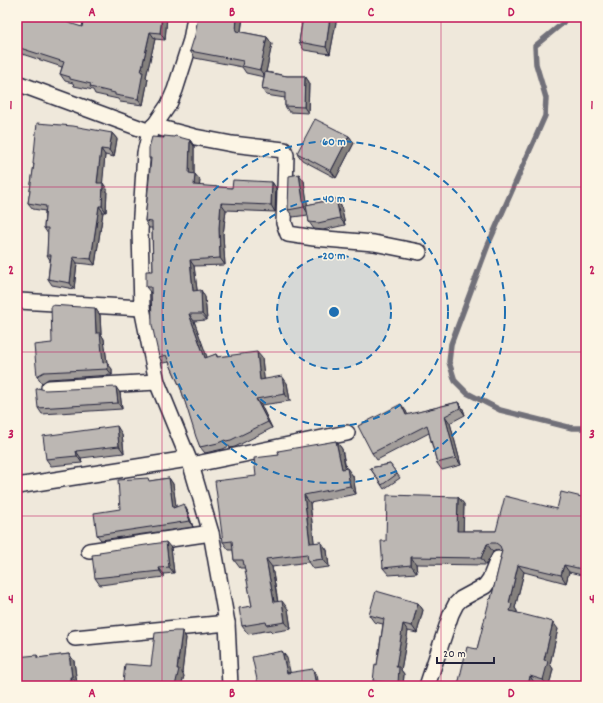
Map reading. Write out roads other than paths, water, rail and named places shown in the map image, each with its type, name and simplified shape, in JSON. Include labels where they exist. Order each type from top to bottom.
[{"type":"street","points":[[195,17],[191,40],[175,90],[169,104],[151,129],[145,153],[140,231],[142,308],[157,382],[189,462],[211,533],[227,623],[230,686]]},
{"type":"street","points":[[17,83],[151,129],[232,144],[284,150],[286,155],[284,223],[288,234],[314,238],[374,242],[419,252]]},
{"type":"street","points":[[19,301],[142,308]]},
{"type":"street","points":[[49,388],[157,382]]},
{"type":"street","points":[[17,486],[189,462],[347,433]]},
{"type":"street","points":[[89,551],[211,533]]},
{"type":"street","points":[[427,686],[451,614],[456,604],[461,599],[485,586],[490,579],[498,559]]},
{"type":"street","points":[[75,638],[227,623]]},
{"type":"waterway","points":[[565,17],[563,23],[535,46],[536,64],[546,98],[545,116],[488,245],[451,344],[449,362],[455,381],[467,393],[500,410],[572,428],[586,428]]}]
